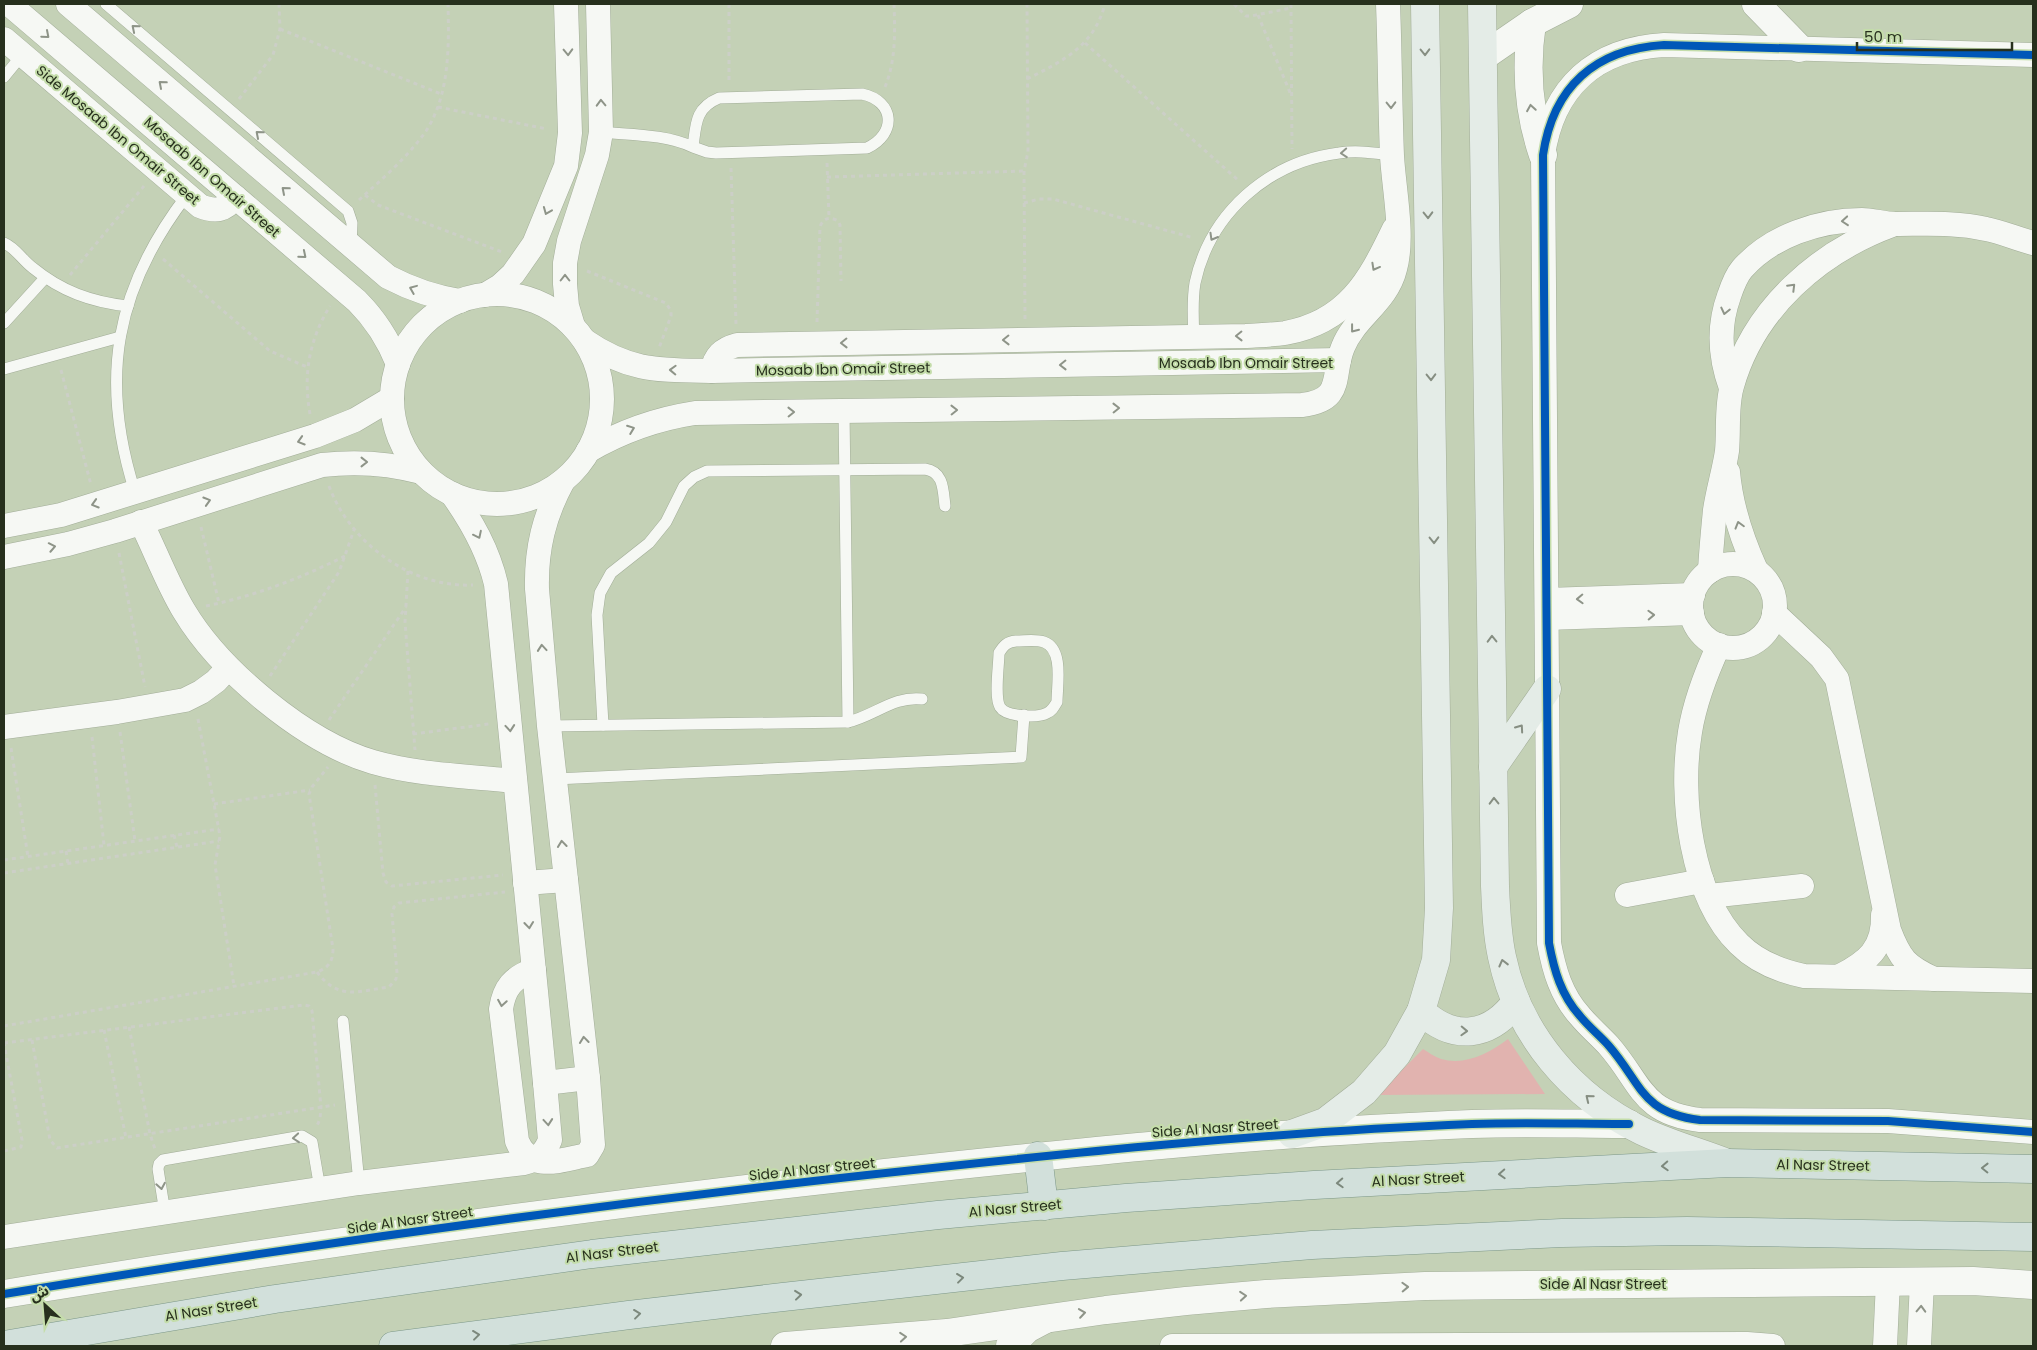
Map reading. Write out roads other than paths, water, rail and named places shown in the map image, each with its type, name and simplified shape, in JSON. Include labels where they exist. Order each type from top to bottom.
[{"type":"main road","points":[[1292,1134],[1325,1122],[1364,1092],[1397,1054],[1421,1011],[1436,960],[1439,908],[1425,4]]},
{"type":"main road","points":[[1482,4],[1493,767],[1498,935],[1502,958],[1516,1002],[1538,1042],[1568,1078],[1603,1108],[1629,1124],[1727,1163]]},
{"type":"main road","points":[[1493,767],[1547,689]]},
{"type":"main road","points":[[1421,1011],[1433,1022],[1447,1029],[1463,1032],[1479,1030],[1494,1024],[1507,1015],[1516,1002]]},
{"type":"main road","points":[[1038,1156],[1044,1206]]},
{"type":"main road","name":"Al Nasr Street","points":[[4,1345],[275,1299],[572,1257],[780,1232],[1044,1206],[1324,1184],[1727,1163],[2033,1169]]},
{"type":"main road","points":[[393,1346],[629,1315],[1062,1266],[1312,1245],[1562,1233],[1687,1231],[2033,1237]]},
{"type":"street","name":"Mosaab Ibn Omair Street","points":[[9,4],[370,314],[382,330],[398,364]]},
{"type":"street","points":[[68,4],[388,277],[410,289],[435,297],[460,301]]},
{"type":"street","points":[[563,481],[546,492],[528,499],[509,503],[480,502],[452,494],[421,472],[411,459],[400,438],[393,414],[392,398],[398,364],[416,333],[428,320],[460,301],[485,295],[500,286],[513,274],[534,244],[566,166],[570,133],[566,4]]},
{"type":"street","points":[[4,1237],[359,1183],[533,1160],[551,1162],[587,1155],[590,1152],[593,1145],[588,1078],[545,688],[536,567],[544,522],[552,501],[563,481],[588,451],[596,434],[601,415],[600,376],[594,358],[579,333],[567,306],[565,284],[565,262],[569,241],[597,155],[602,132],[598,4]]},
{"type":"street","points":[[1339,360],[1354,327],[1376,305],[1391,282],[1399,247],[1392,155],[1388,4]]},
{"type":"street","points":[[1484,56],[1532,23],[1570,4]]},
{"type":"street","points":[[1756,4],[1799,48]]},
{"type":"street","points":[[1532,23],[1528,45],[1528,90],[1531,112],[1543,155]]},
{"type":"street","name":"Side Mosaab Ibn Omair Street","points":[[4,39],[200,206],[212,210],[223,208],[235,197]]},
{"type":"street","points":[[2033,55],[1799,48],[1644,46],[1606,58],[1589,69],[1570,88],[1552,116],[1543,155],[1549,943],[1558,981],[1579,1015],[1610,1047],[1647,1098],[1671,1114],[1700,1120],[1888,1121],[2033,1132]]},
{"type":"street","points":[[1731,388],[1725,370],[1721,336],[1727,301],[1741,270],[1755,257],[1786,237],[1823,224],[1864,220],[1894,224],[1962,225],[1992,230],[2032,242]]},
{"type":"street","points":[[712,371],[714,362],[720,353],[727,347],[736,344],[1194,337],[1284,333],[1305,328],[1347,304],[1360,290],[1375,268],[1397,223]]},
{"type":"street","points":[[1710,571],[1716,510],[1727,451],[1731,388],[1739,365],[1762,323],[1792,286],[1810,270],[1843,247],[1871,232],[1894,224]]},
{"type":"street","name":"Mosaab Ibn Omair Street","points":[[485,295],[504,294],[542,304],[558,313],[579,333],[616,360],[651,369],[712,371],[1339,360],[1334,387],[1326,397],[1315,404],[1302,406],[695,413],[665,419],[628,430],[588,451]]},
{"type":"street","points":[[4,526],[61,515],[315,436],[355,420],[392,398]]},
{"type":"street","points":[[1727,451],[1734,506],[1747,550],[1756,570]]},
{"type":"street","points":[[4,557],[68,544],[115,531],[322,465],[372,462],[397,465],[421,472]]},
{"type":"street","points":[[452,494],[475,528],[491,564],[496,584],[550,1140],[541,1155],[533,1160]]},
{"type":"street","points":[[142,522],[183,610],[228,668],[258,694],[317,737],[342,750],[373,762],[417,770],[515,781]]},
{"type":"street","points":[[1733,564],[1756,570],[1765,578],[1772,589],[1775,601],[1771,624],[1764,634],[1754,642],[1730,648],[1719,645],[1701,633],[1693,604],[1701,579],[1710,571],[1721,566],[1733,564]]},
{"type":"street","points":[[1547,609],[1693,604]]},
{"type":"street","points":[[1774,613],[1821,657],[1837,679],[1889,930],[1898,952],[1914,970],[1936,980]]},
{"type":"street","points":[[1719,645],[1704,677],[1696,704],[1690,732],[1686,789],[1688,817],[1705,888],[1716,914],[1727,930],[1754,956],[1786,972],[1804,976],[1936,980],[2032,986]]},
{"type":"street","points":[[6,727],[117,712],[185,700],[216,681],[228,668]]},
{"type":"street","points":[[507,693],[545,688]]},
{"type":"street","points":[[525,882],[566,880]]},
{"type":"street","points":[[1627,895],[1705,888],[1802,886]]},
{"type":"street","points":[[1840,976],[1860,966],[1876,949],[1883,928],[1882,901]]},
{"type":"street","points":[[533,1160],[520,1149],[517,1141],[501,1009],[503,995],[510,984],[521,975],[534,970]]},
{"type":"street","points":[[545,1083],[588,1078]]},
{"type":"street","name":"Side Al Nasr Street","points":[[4,1294],[266,1253],[486,1222],[705,1193],[1038,1156],[1292,1134],[1475,1124],[1629,1124]]},
{"type":"street","name":"Side Al Nasr Street","points":[[785,1346],[846,1344],[947,1333],[1186,1301],[1346,1289],[1425,1286],[1973,1281],[2033,1285]]},
{"type":"street","points":[[1885,1346],[1888,1282]]},
{"type":"street","points":[[1919,1346],[1922,1282]]},
{"type":"street","points":[[1010,1346],[1028,1329],[1048,1318]]},
{"type":"street","points":[[1172,1346],[1732,1344],[1774,1346]]},
{"type":"lane","points":[[106,4],[348,211],[352,223],[351,246]]},
{"type":"lane","points":[[4,77],[22,55]]},
{"type":"lane","points":[[602,132],[683,142],[693,147],[707,152],[730,153],[867,148],[876,144],[883,137],[887,128],[888,118],[886,109],[880,101],[862,94],[719,98],[710,102],[702,109],[697,118],[693,147]]},
{"type":"lane","points":[[1194,337],[1192,310],[1195,284],[1209,242],[1230,212],[1250,190],[1270,176],[1292,165],[1316,157],[1340,152],[1392,155]]},
{"type":"lane","points":[[135,492],[125,462],[118,423],[117,368],[120,337],[138,277],[151,249],[187,195]]},
{"type":"lane","points":[[4,243],[11,246],[44,278],[59,287],[84,298],[106,304],[128,306]]},
{"type":"lane","points":[[4,323],[44,278]]},
{"type":"lane","points":[[4,369],[120,337]]},
{"type":"lane","points":[[844,411],[848,722]]},
{"type":"lane","points":[[603,725],[597,615],[600,593],[611,573],[649,543],[666,522],[684,486],[694,477],[707,472],[931,470],[940,478],[945,506]]},
{"type":"lane","points":[[1016,640],[1042,641],[1050,645],[1056,652],[1057,702],[1054,708],[1043,715],[1024,715],[1006,714],[1000,707],[997,699],[999,653],[1003,646],[1016,640]]},
{"type":"lane","points":[[549,726],[848,722],[872,714],[900,699],[922,699]]},
{"type":"lane","points":[[555,779],[1021,757],[1024,715]]},
{"type":"lane","points":[[343,1021],[359,1183]]},
{"type":"lane","points":[[166,1213],[158,1169],[159,1164],[164,1160],[302,1136],[312,1142],[320,1189]]}]
